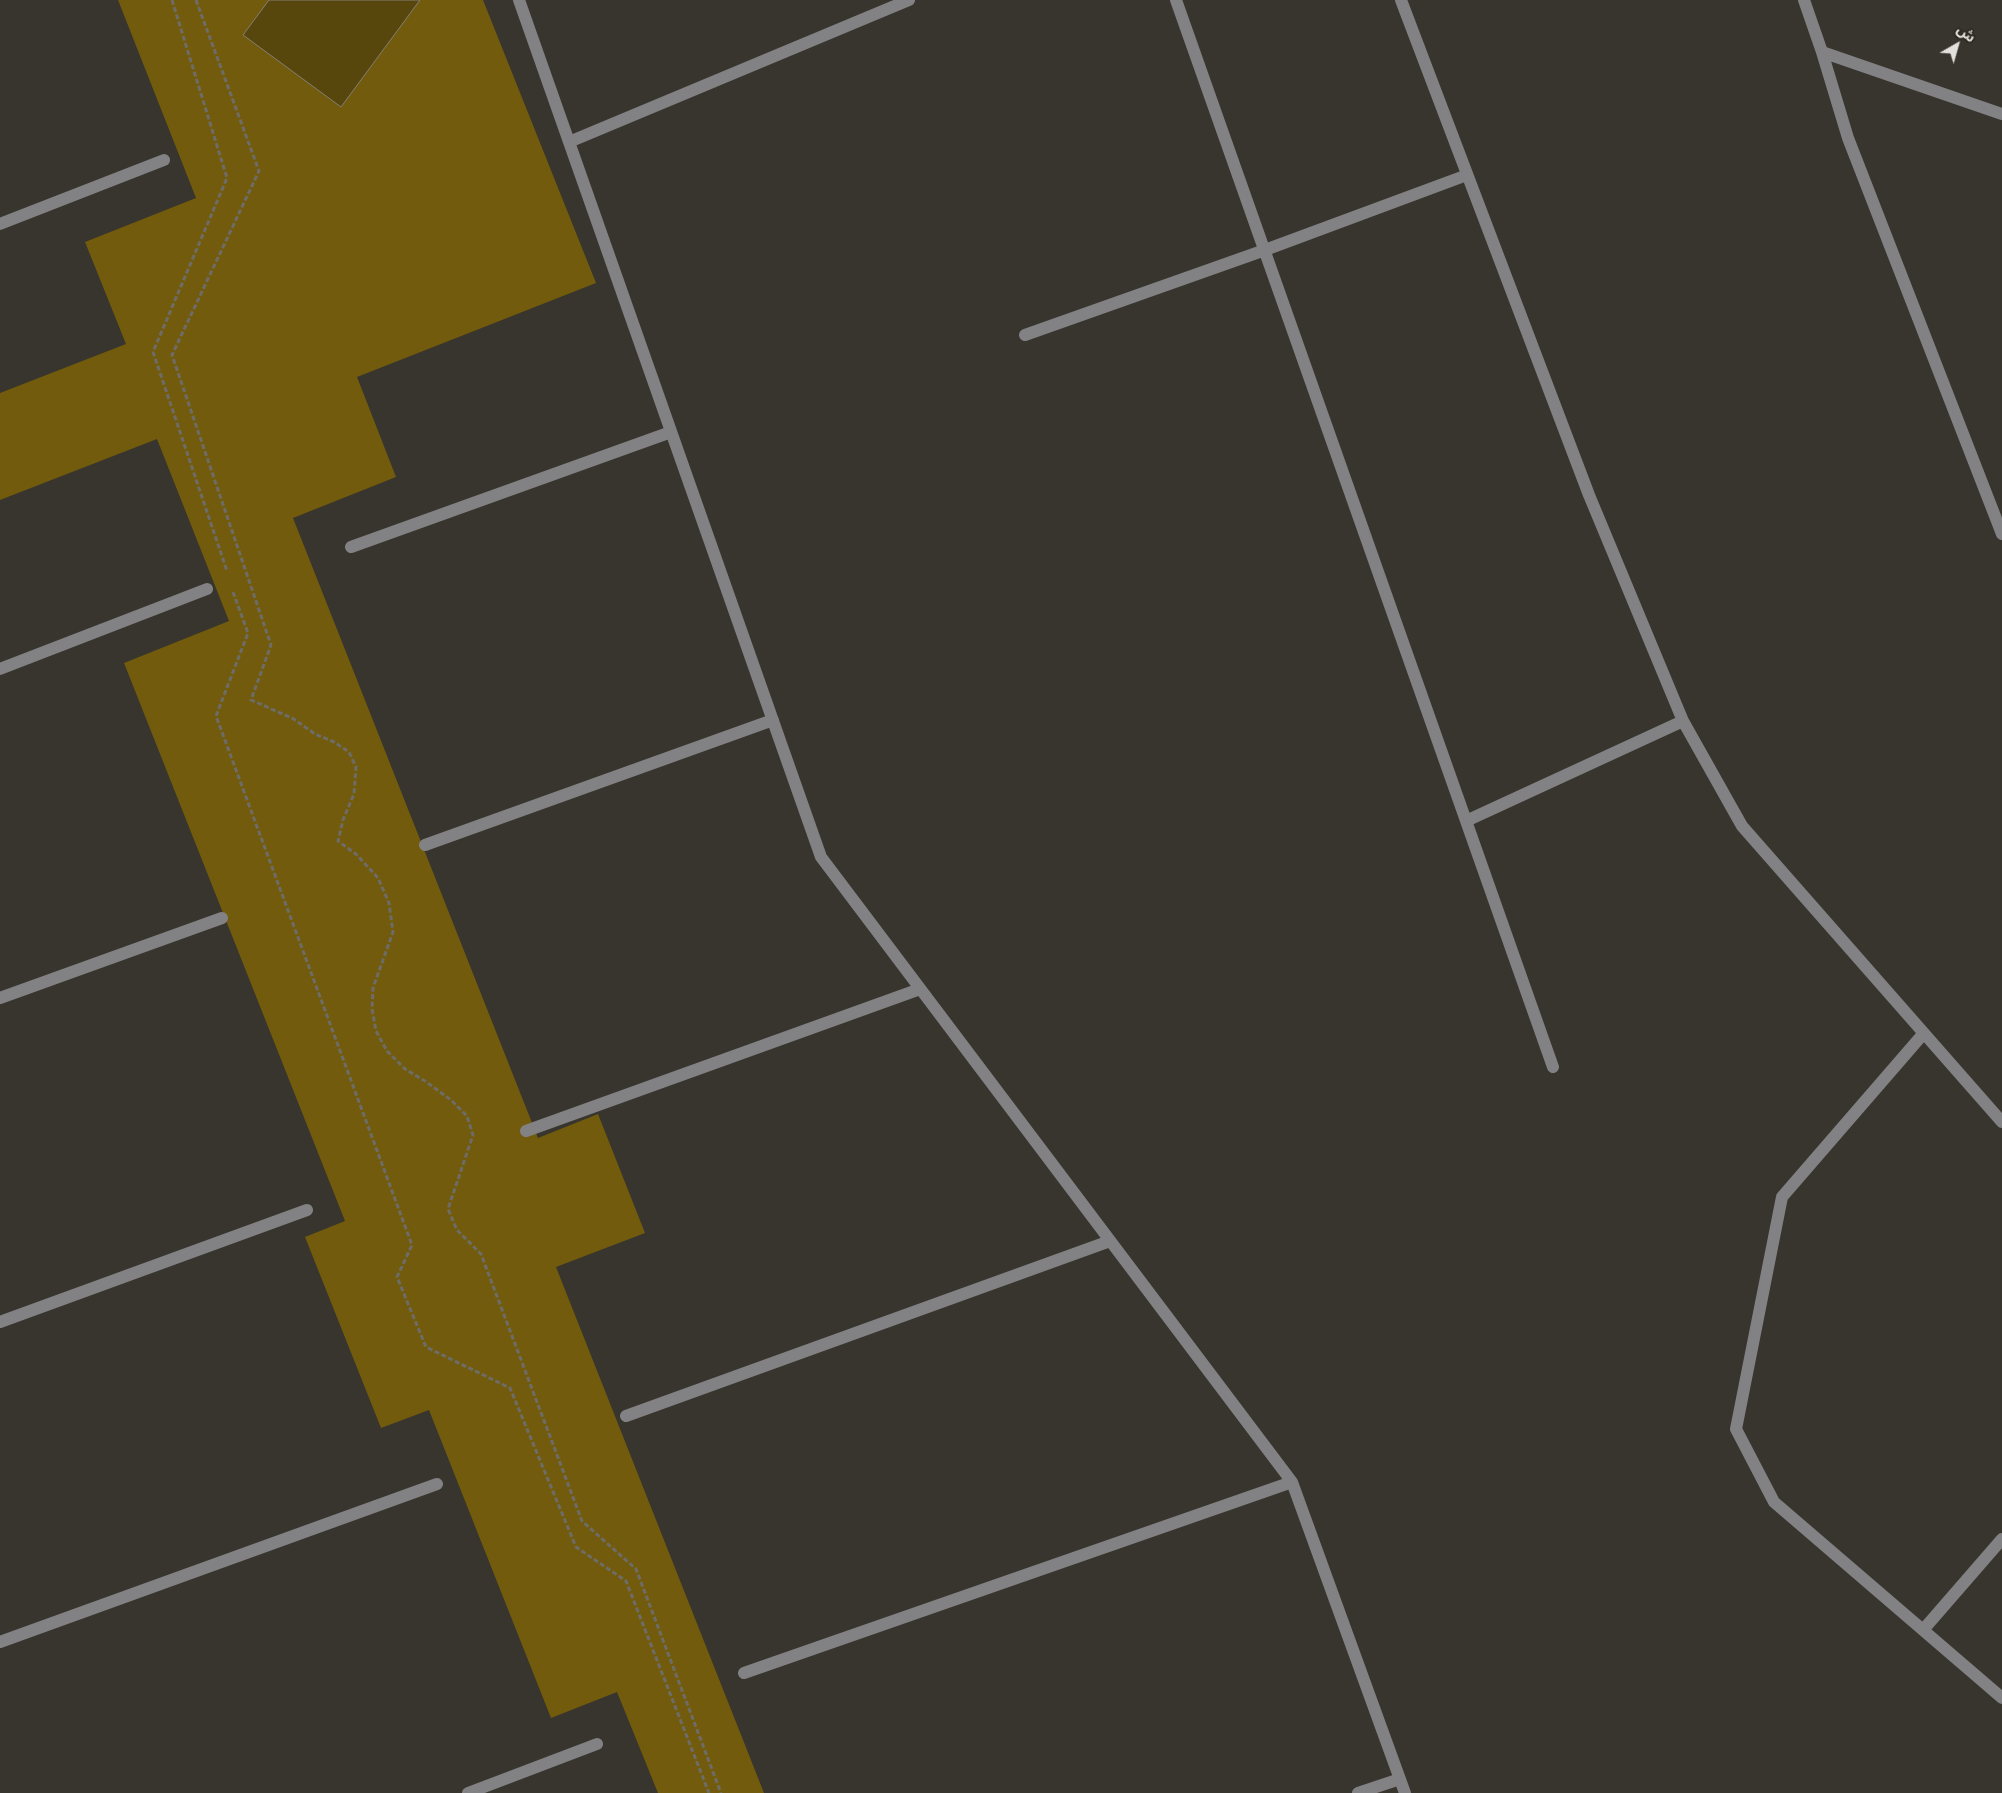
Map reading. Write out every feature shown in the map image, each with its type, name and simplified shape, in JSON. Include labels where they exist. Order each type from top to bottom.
[{"type":"street","points":[[519,0],[821,857],[1292,1482],[1405,1793]]},
{"type":"street","points":[[569,142],[909,0]]},
{"type":"street","points":[[1176,0],[1553,1067]]},
{"type":"street","points":[[1401,0],[1589,495],[1683,721],[1742,826],[2002,1122]]},
{"type":"street","points":[[1804,0],[1848,138],[2002,534]]},
{"type":"street","points":[[1822,52],[2002,114]]},
{"type":"street","points":[[0,224],[164,160]]},
{"type":"street","points":[[1025,335],[1265,250],[1468,175]]},
{"type":"street","points":[[351,547],[671,432]]},
{"type":"street","points":[[0,670],[207,589]]},
{"type":"street","points":[[425,845],[773,720]]},
{"type":"street","points":[[1466,821],[1683,721]]},
{"type":"street","points":[[0,998],[222,918]]},
{"type":"street","points":[[526,1131],[920,989]]},
{"type":"street","points":[[1924,1033],[1782,1197],[1736,1429],[1774,1502],[2002,1698]]},
{"type":"street","points":[[0,1322],[308,1210]]},
{"type":"street","points":[[626,1416],[1110,1241]]},
{"type":"street","points":[[744,1673],[1292,1482]]},
{"type":"street","points":[[0,1642],[437,1484]]},
{"type":"street","points":[[1923,1630],[2002,1540]]},
{"type":"street","points":[[468,1793],[597,1744]]},
{"type":"street","points":[[1358,1793],[1400,1780]]},
{"type":"path","points":[[172,0],[227,178],[153,352],[229,577]]},
{"type":"path","points":[[196,0],[259,171],[172,355],[271,645],[251,700],[292,718],[315,734],[334,742],[349,752],[356,768],[354,794],[343,820],[338,841],[357,855],[378,878],[389,903],[393,932],[373,988],[372,1009],[376,1031],[387,1051],[405,1069],[452,1100],[467,1116],[473,1135],[448,1209],[457,1230],[481,1254],[582,1521],[636,1570],[721,1793]]},
{"type":"path","points":[[232,586],[248,633],[216,716],[412,1245],[398,1277],[426,1347],[510,1388],[576,1547],[626,1581],[709,1793]]},
{"type":"shaded area","points":[[118,0],[483,0],[596,283],[357,377],[396,477],[293,518],[538,1138],[598,1114],[645,1233],[556,1267],[764,1793],[658,1793],[617,1692],[551,1718],[429,1410],[381,1428],[305,1237],[345,1221],[124,663],[229,621],[157,439],[0,500],[0,393],[126,344],[85,242],[196,198]]},
{"type":"building","points":[[269,0],[420,0],[341,107],[243,35]]}]
